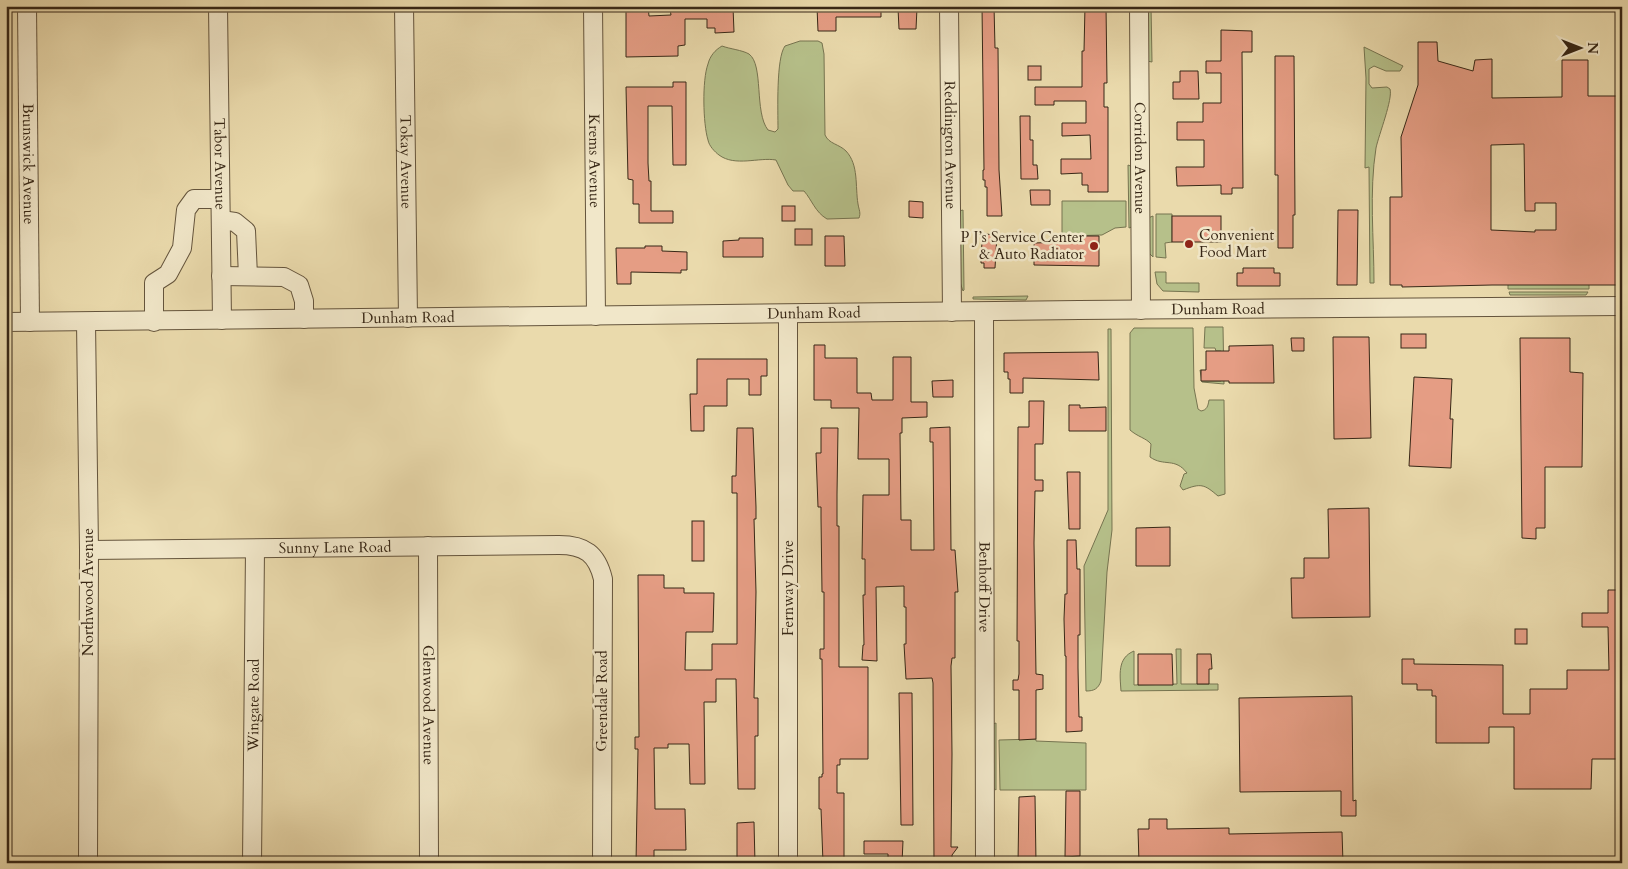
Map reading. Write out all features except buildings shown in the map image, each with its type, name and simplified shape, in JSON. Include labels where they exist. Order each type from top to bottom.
[{"type":"street","name":"Brunswick Avenue","points":[[27,6],[30,322]]},
{"type":"street","name":"Tabor Avenue","points":[[218,6],[222,320]]},
{"type":"street","name":"Tokay Avenue","points":[[404,6],[408,318]]},
{"type":"street","name":"Krems Avenue","points":[[592,6],[596,316]]},
{"type":"street","name":"Reddington Avenue","points":[[949,6],[952,312]]},
{"type":"street","name":"Corridon Avenue","points":[[1139,6],[1141,310]]},
{"type":"street","points":[[154,322],[154,283],[168,274],[182,248],[186,210],[194,199],[220,199]]},
{"type":"street","points":[[220,220],[235,222],[246,231],[248,276]]},
{"type":"street","points":[[221,276],[284,277],[299,285],[304,301],[304,319]]},
{"type":"street","name":"Dunham Road","points":[[6,322],[1622,306]]},
{"type":"street","name":"Benhoff Drive","points":[[984,312],[985,863]]},
{"type":"street","name":"Fernway Drive","points":[[788,314],[788,863]]},
{"type":"street","name":"Northwood Avenue","points":[[86,322],[88,863]]},
{"type":"street","name":"Sunny Lane Road","points":[[88,550],[572,545],[582,548]]},
{"type":"street","name":"Glenwood Avenue","points":[[428,546],[429,863]]},
{"type":"street","name":"Greendale Road","points":[[582,548],[595,559],[600,568],[602,579],[602,863]]},
{"type":"street","name":"Wingate Road","points":[[252,863],[256,549]]},
{"type":"green space","points":[[1147,6],[1151,6],[1152,62],[1147,61]]},
{"type":"green space","points":[[800,41],[818,41],[822,43],[824,54],[825,135],[829,140],[846,151],[853,163],[856,176],[859,218],[827,219],[804,191],[793,191],[776,160],[740,161],[725,159],[712,149],[706,133],[704,113],[705,80],[709,61],[715,51],[722,46],[749,54],[754,60],[758,78],[761,112],[768,130],[775,132],[778,129],[778,85],[782,52],[785,46]]},
{"type":"green space","points":[[1620,41],[1622,43],[1621,267]]},
{"type":"green space","points":[[1364,47],[1403,66],[1400,71],[1386,71],[1374,66],[1369,69],[1369,84],[1372,88],[1387,87],[1390,89],[1388,108],[1376,148],[1374,165],[1372,198],[1374,283],[1370,283],[1369,167],[1365,168],[1366,78]]},
{"type":"green space","points":[[1128,165],[1133,167],[1134,226],[1129,228]]},
{"type":"green space","points":[[1062,201],[1126,201],[1126,227],[1115,228],[1102,235],[1065,236],[1065,265],[1062,264]]},
{"type":"green space","points":[[963,210],[963,291],[959,279],[959,211]]},
{"type":"green space","points":[[1156,214],[1172,214],[1172,242],[1165,243],[1166,258],[1156,257]]},
{"type":"green space","points":[[1153,216],[1153,257],[1149,253],[1148,218]]},
{"type":"green space","points":[[1155,272],[1166,272],[1166,283],[1199,283],[1199,292],[1163,291],[1157,284]]},
{"type":"green space","points":[[1589,280],[1589,289],[1508,289],[1508,284]]},
{"type":"green space","points":[[1509,292],[1588,292],[1586,295],[1510,295]]},
{"type":"green space","points":[[1028,296],[1026,300],[973,299],[973,297]]},
{"type":"green space","points":[[1205,327],[1223,327],[1224,384],[1202,382],[1200,370],[1202,381],[1221,381],[1221,351],[1216,351],[1215,348],[1204,348]]},
{"type":"green space","points":[[1134,328],[1193,328],[1194,388],[1198,409],[1201,411],[1205,410],[1209,400],[1224,400],[1225,494],[1218,496],[1202,486],[1194,486],[1183,490],[1180,486],[1184,474],[1187,473],[1183,468],[1150,457],[1151,444],[1130,430],[1130,333]]},
{"type":"green space","points":[[1108,329],[1111,329],[1112,530],[1107,572],[1101,681],[1095,689],[1086,691],[1084,566],[1108,510]]},
{"type":"green space","points":[[1176,649],[1181,649],[1181,684],[1218,684],[1218,690],[1121,691],[1120,673],[1122,663],[1134,651],[1134,685],[1177,684]]},
{"type":"green space","points":[[996,723],[996,790],[993,788],[993,724]]},
{"type":"green space","points":[[1036,739],[1036,741],[1086,743],[1086,790],[1000,790],[999,740]]},
{"type":"place","name":"Convenient Food Mart","points":[[1189,244]]},
{"type":"place","name":"P J’s Service Center & Auto Radiator","points":[[1094,246]]}]
